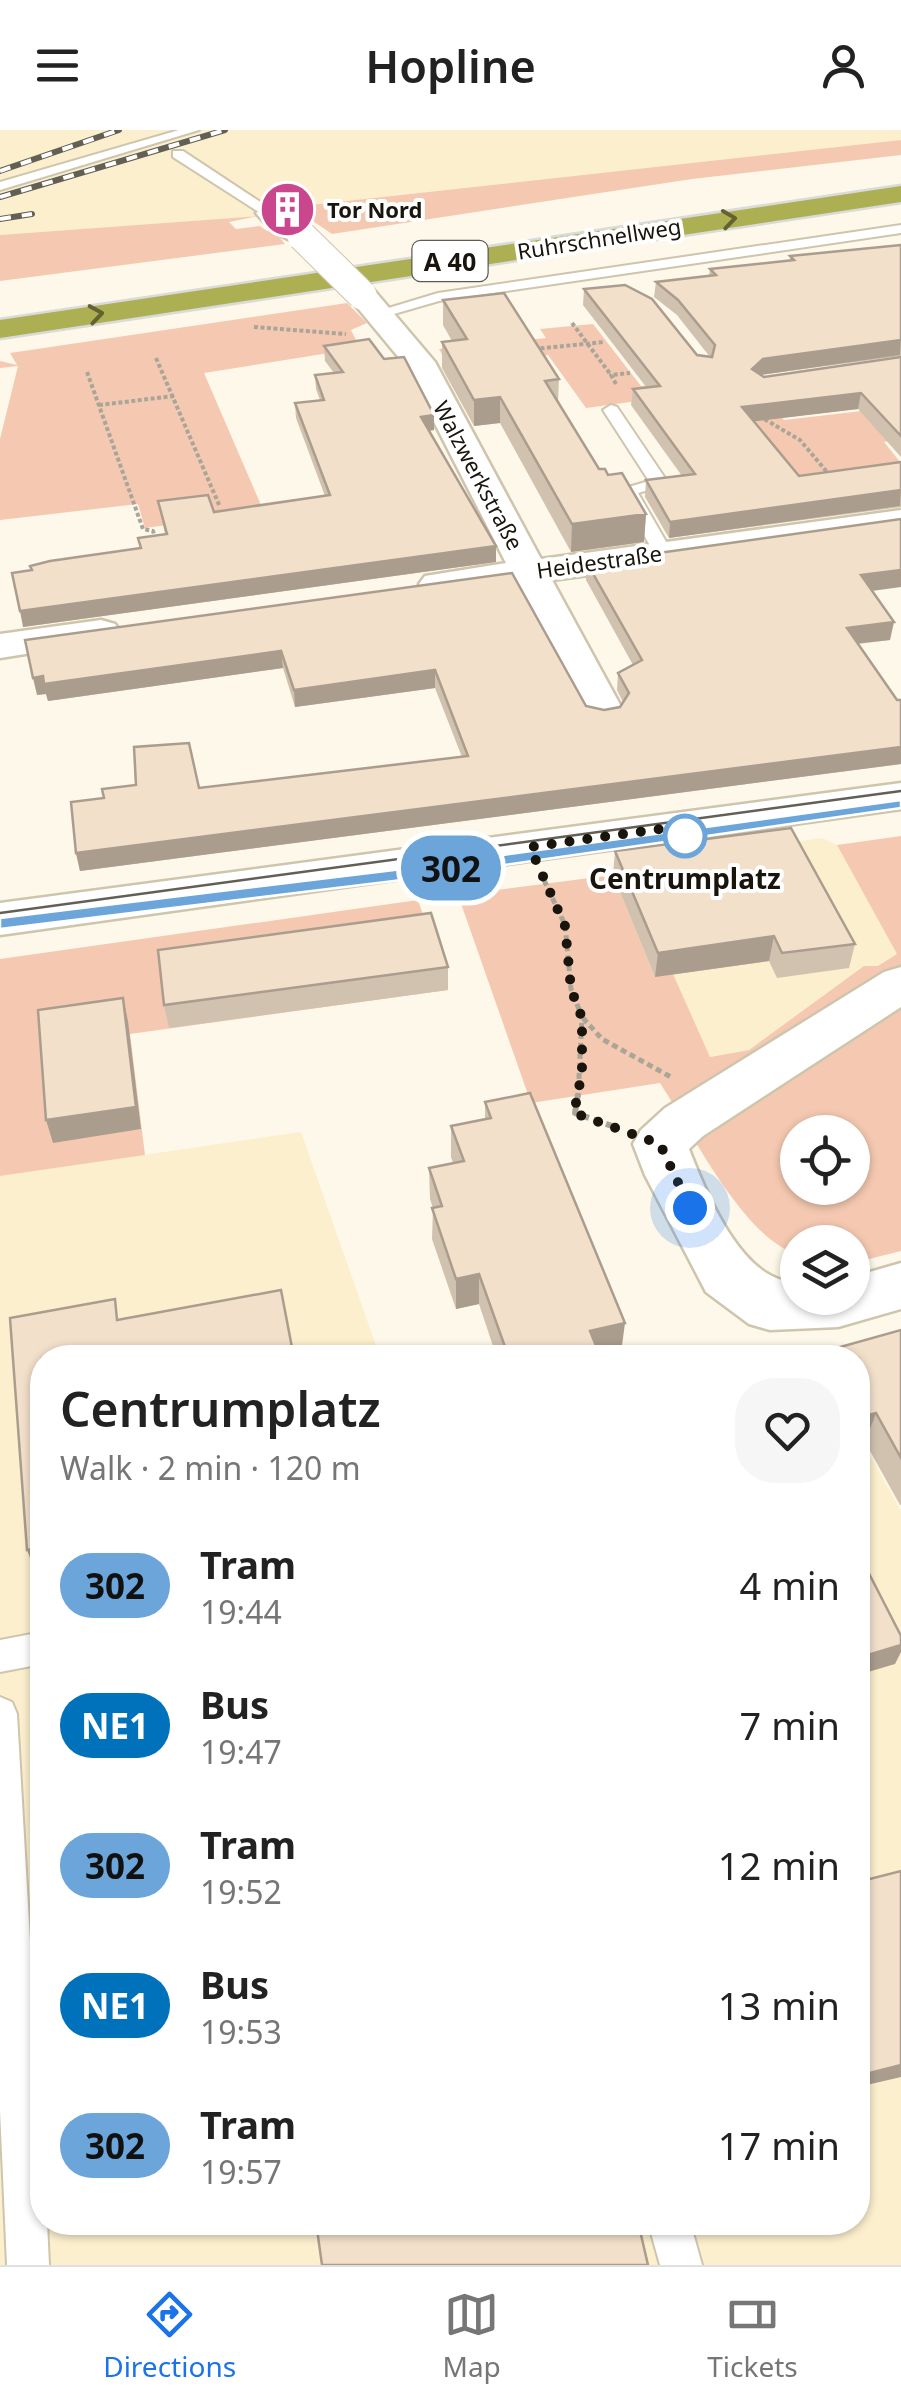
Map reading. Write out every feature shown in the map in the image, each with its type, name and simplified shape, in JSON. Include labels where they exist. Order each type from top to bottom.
[{"type":"highway","name":"Ruhrschnellweg","points":[[90,287],[901,172]]},
{"type":"highway","name":"Ruhrschnellweg","points":[[0,329],[901,194]]},
{"type":"street","name":"Walzwerkstraße","points":[[270,213],[302,236],[390,317],[419,362],[603,712]]},
{"type":"street","name":"Heidestraße","points":[[401,590],[884,523]]},
{"type":"street","points":[[0,646],[134,627]]},
{"type":"street","points":[[0,919],[901,796]]},
{"type":"street","points":[[901,984],[709,1107],[660,1144],[726,1276],[770,1307],[838,1304],[901,1286]]},
{"type":"lane","points":[[0,186],[193,130]]},
{"type":"lane","points":[[178,154],[270,213]]},
{"type":"lane","points":[[390,317],[438,297],[901,230]]},
{"type":"lane","points":[[514,303],[595,290]]},
{"type":"lane","points":[[611,410],[660,484],[627,490],[664,552]]},
{"type":"lane","points":[[0,1656],[30,1650]]},
{"type":"lane","points":[[0,1714],[28,2265]]},
{"type":"lane","points":[[673,2235],[681,2265]]},
{"type":"path","points":[[240,326],[334,334],[390,317]]},
{"type":"path","points":[[572,323],[619,388]]},
{"type":"path","points":[[531,350],[604,342]]},
{"type":"path","points":[[156,358],[220,507]]},
{"type":"path","points":[[86,372],[142,529],[152,531],[157,544]]},
{"type":"path","points":[[610,375],[630,373]]},
{"type":"path","points":[[100,405],[174,396]]},
{"type":"path","points":[[754,410],[763,421],[800,440],[884,523]]},
{"type":"path","points":[[530,847],[565,926],[571,989],[582,1018],[582,1072],[574,1113],[660,1144]]},
{"type":"path","points":[[582,1018],[602,1038],[668,1074],[709,1107]]},
{"type":"shaded area","points":[[0,130],[901,130],[901,140],[292,207],[259,216],[0,235]]},
{"type":"shaded area","points":[[901,140],[901,155],[692,179],[332,234],[292,207]]},
{"type":"shaded area","points":[[259,216],[229,222],[236,229],[273,229],[285,244],[0,281],[0,235]]},
{"type":"shaded area","points":[[347,303],[367,323],[351,330],[360,348],[204,373],[264,512],[145,528],[138,504],[0,520],[0,439],[18,366],[0,368],[0,361],[17,365],[10,353]]},
{"type":"shaded area","points":[[593,324],[641,386],[701,379],[752,379],[784,420],[888,408],[901,439],[884,442],[901,463],[766,524],[675,396],[586,408],[548,355],[448,365],[439,349],[546,338],[540,329]]},
{"type":"shaded area","name":"Centrumplatz","points":[[901,836],[901,1251],[870,1259],[870,1225],[780,1225],[780,1246],[777,1244],[758,1228],[720,1181],[660,1083],[531,1103],[458,895],[613,875],[655,977],[673,974],[710,1057],[749,1050],[864,966],[878,966],[897,954],[837,845]]},
{"type":"shaded area","points":[[822,838],[837,845],[898,954],[749,1050],[709,1057],[673,975],[655,977],[613,875],[618,865]]},
{"type":"shaded area","points":[[418,900],[448,990],[130,1034],[145,1155],[0,1176],[0,959]]},
{"type":"shaded area","points":[[301,1132],[376,1345],[30,1345],[30,2235],[870,2235],[870,1455],[901,1511],[901,2265],[0,2265],[0,1176]]},
{"type":"building","points":[[901,245],[901,340],[763,359],[752,369],[764,377],[901,357],[901,436],[861,393],[742,407],[799,476],[901,462],[901,490],[670,522],[646,480],[695,474],[633,389],[660,386],[584,289],[625,285],[652,299],[697,355],[712,357],[715,345],[678,300],[656,282],[716,275],[710,269],[794,260],[790,256]]},
{"type":"building","points":[[504,293],[559,379],[545,381],[599,469],[605,469],[608,475],[622,473],[646,514],[572,524],[500,397],[474,400],[442,342],[467,339],[443,300]]},
{"type":"building","points":[[369,339],[384,359],[404,357],[434,415],[421,417],[496,546],[20,611],[12,573],[32,570],[30,566],[50,561],[141,548],[138,538],[167,534],[158,501],[208,495],[214,512],[330,495],[295,403],[324,400],[315,375],[343,372],[324,346]]},
{"type":"building","points":[[901,519],[901,570],[861,575],[894,622],[847,628],[897,700],[901,700],[901,747],[76,853],[71,802],[104,798],[102,789],[136,785],[134,747],[189,743],[199,788],[468,756],[435,670],[294,690],[281,651],[44,684],[43,676],[33,678],[25,640],[512,573],[586,706],[604,710],[620,707],[629,693],[618,673],[642,660],[587,563]]},
{"type":"building","points":[[791,828],[855,944],[782,953],[774,936],[658,953],[615,851]]},
{"type":"building","points":[[431,913],[448,967],[164,1005],[158,950]]},
{"type":"building","points":[[123,998],[136,1107],[46,1120],[38,1010]]},
{"type":"building","points":[[530,1093],[625,1323],[590,1331],[596,1345],[504,1345],[479,1274],[456,1279],[432,1208],[442,1206],[429,1168],[464,1161],[451,1126],[491,1118],[485,1102]]},
{"type":"building","points":[[281,1290],[292,1345],[30,1345],[27,1550],[10,1318],[115,1299],[117,1320]]},
{"type":"building","points":[[901,1330],[901,1458],[876,1413],[870,1415],[870,1345],[847,1345]]},
{"type":"building","points":[[870,1575],[901,1636],[901,1645],[870,1654]]},
{"type":"building","points":[[901,1871],[901,2065],[870,2073],[870,1879]]},
{"type":"building","points":[[318,2235],[641,2235],[648,2265],[322,2265]]},
{"type":"tram line","points":[[0,913],[901,791]]},
{"type":"tram line","name":"302","points":[[0,924],[394,876],[901,805]]},
{"type":"tram line","points":[[287,888],[886,807]]},
{"type":"railway","points":[[0,171],[119,130]]},
{"type":"railway","points":[[0,197],[225,130]]},
{"type":"railway","points":[[0,219],[32,214]]},
{"type":"place","name":"Tor Nord","points":[[288,209]]},
{"type":"place","name":"Centrumplatz","points":[[685,836]]},
{"type":"route","points":[[685,836],[696,824],[530,847],[565,926],[571,989],[582,1018],[582,1072],[574,1113],[660,1144],[690,1208]]}]
